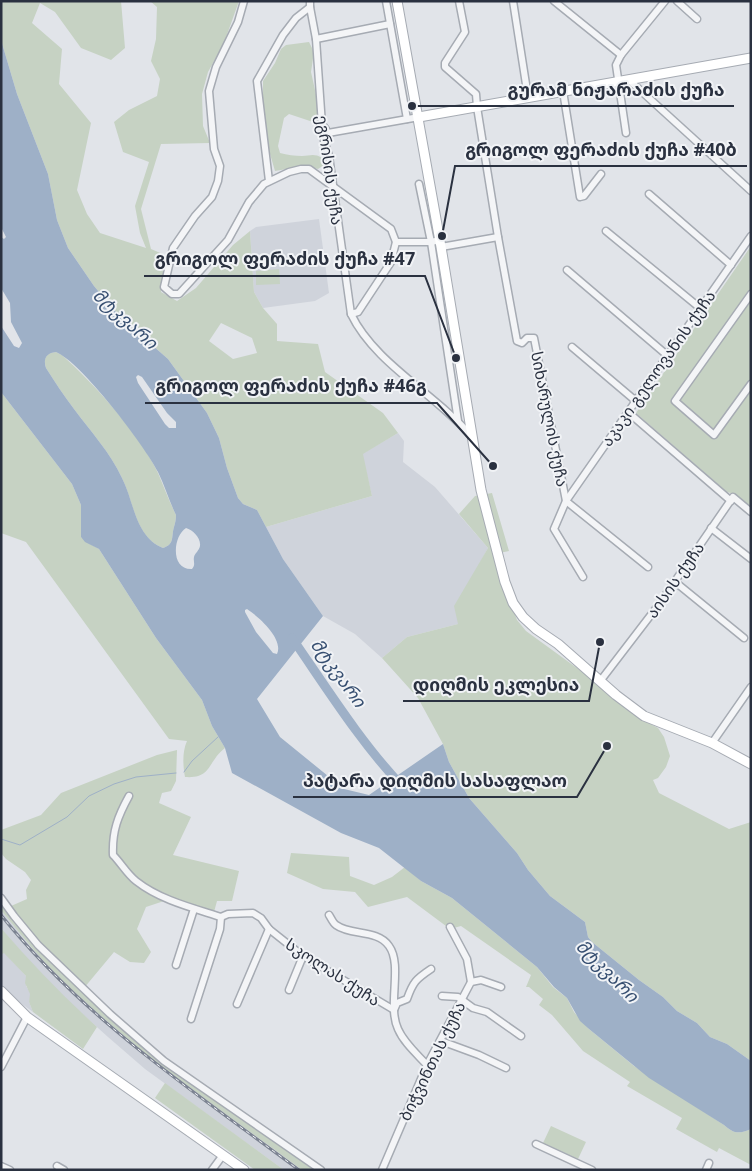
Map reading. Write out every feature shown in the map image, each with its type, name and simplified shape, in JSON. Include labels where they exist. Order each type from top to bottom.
[{"type":"street","points":[[244,1],[238,22],[216,67],[209,91],[214,149],[220,166],[218,182],[212,197],[195,216],[173,248],[164,287],[172,294],[179,294],[228,240],[249,202],[269,181],[289,172],[309,169],[391,229],[396,242],[392,262],[358,312],[351,314]]},
{"type":"street","points":[[386,1],[407,119]]},
{"type":"street","points":[[397,1],[419,117],[437,243],[458,421]]},
{"type":"street","name":"სიხარულის ქუჩა","points":[[459,1],[465,32],[445,63],[446,67],[476,94],[498,237],[518,341],[522,343],[527,338],[534,338],[566,501],[648,567]]},
{"type":"street","points":[[513,1],[528,97]]},
{"type":"street","points":[[554,1],[621,55]]},
{"type":"street","points":[[626,133],[616,65],[621,55],[665,1]]},
{"type":"street","points":[[676,1],[697,19]]},
{"type":"street","points":[[269,181],[257,82],[283,35],[310,4]]},
{"type":"street","name":"ეგრისის ქუჩა","points":[[310,4],[316,39],[322,125],[328,133],[324,141],[329,156],[351,314],[358,328],[373,347],[458,421],[473,438]]},
{"type":"street","points":[[316,39],[390,24]]},
{"type":"street","points":[[328,133],[751,58]]},
{"type":"street","points":[[629,80],[751,191]]},
{"type":"street","points":[[564,91],[580,197],[584,196],[601,174]]},
{"type":"street","points":[[419,184],[437,243],[483,500],[505,582],[513,603],[523,617],[536,629],[558,644],[616,695],[644,716],[712,743],[751,764]]},
{"type":"street","points":[[649,194],[731,265]]},
{"type":"street","points":[[606,231],[700,308]]},
{"type":"street","name":"აკაკი გელოვანის ქუჩა","points":[[583,577],[554,529],[566,501],[751,236]]},
{"type":"street","points":[[396,242],[437,243],[498,237]]},
{"type":"street","points":[[567,270],[668,356]]},
{"type":"street","points":[[751,294],[675,401],[714,435],[751,384]]},
{"type":"street","points":[[572,347],[636,402]]},
{"type":"street","points":[[629,413],[730,501],[733,497],[751,512]]},
{"type":"street","name":"აისის ქუჩა","points":[[601,680],[639,631],[730,501]]},
{"type":"street","points":[[711,528],[751,560]]},
{"type":"street","points":[[674,581],[744,638]]},
{"type":"street","points":[[712,743],[751,687]]},
{"type":"street","name":"სკოლას ქუჩა","points":[[129,796],[120,811],[113,833],[113,855],[134,879],[146,888],[194,909],[221,917],[228,914],[253,914],[303,956],[394,1010]]},
{"type":"street","points":[[1,898],[14,916],[50,956],[91,997],[164,1061],[321,1170]]},
{"type":"street","points":[[176,965],[194,909]]},
{"type":"street","points":[[329,916],[335,925],[378,937],[388,944],[394,955],[394,1010],[397,1028],[406,1042],[427,1065]]},
{"type":"street","points":[[191,1019],[220,929],[221,917]]},
{"type":"street","points":[[450,927],[467,958],[471,982]]},
{"type":"street","points":[[237,1004],[269,929]]},
{"type":"street","points":[[289,990],[303,956]]},
{"type":"street","points":[[394,1010],[397,1003],[407,999],[417,978],[431,969]]},
{"type":"street","name":"ბიჭვინთას ქუჩა","points":[[382,1170],[427,1065],[471,982],[481,980],[501,987]]},
{"type":"street","points":[[1,991],[27,1017],[244,1170]]},
{"type":"street","points":[[442,996],[458,997],[473,1008],[487,1012],[521,1036]]},
{"type":"street","points":[[1,1067],[27,1017]]},
{"type":"street","points":[[441,1041],[479,1055],[506,1068]]},
{"type":"street","points":[[536,1144],[592,1170]]},
{"type":"street","points":[[212,1170],[223,1155]]},
{"type":"street","points":[[1,1166],[10,1170]]},
{"type":"street","points":[[57,1166],[64,1170]]},
{"type":"shaded area","points":[[319,219],[329,293],[315,301],[263,308],[254,292],[250,231],[256,227]]},
{"type":"shaded area","points":[[398,433],[404,441],[403,462],[435,487],[488,548],[476,570],[458,624],[407,637],[382,658],[355,634],[323,616],[283,559],[266,527],[372,496],[362,454]]},
{"type":"shaded area","points":[[1,910],[30,946],[63,981],[116,1030],[302,1170],[284,1170],[145,1069],[68,1001],[22,953],[1,928]]},
{"type":"shaded area","points":[[4,952],[26,976],[26,986],[31,994],[29,1002],[33,1012],[1,986],[1,955]]},
{"type":"green space","points":[[1,1],[121,1],[125,48],[111,60],[81,48],[55,12],[40,3],[32,23],[62,49],[59,84],[91,123],[77,190],[87,214],[100,233],[146,248],[140,233],[135,206],[149,162],[123,152],[114,122],[129,110],[157,96],[160,79],[151,61],[156,39],[157,7],[150,1],[239,1],[224,43],[208,72],[202,94],[203,126],[210,143],[161,144],[141,209],[151,249],[165,255],[161,292],[177,301],[196,288],[233,245],[250,231],[254,292],[263,308],[277,324],[277,341],[318,344],[325,372],[383,413],[398,433],[363,454],[372,496],[266,527],[257,510],[243,504],[238,498],[219,438],[207,413],[168,359],[120,317],[94,286],[68,248],[57,220],[48,174],[17,94],[1,40]],"holes":[[[221,323],[252,338],[257,353],[233,359],[209,341]]]},
{"type":"green space","points":[[309,42],[314,52],[311,72],[319,108],[316,123],[289,114],[284,118],[278,146],[280,153],[283,154],[319,156],[322,158],[324,165],[318,169],[305,166],[275,171],[263,130],[263,81],[275,63],[281,49],[286,45]]},
{"type":"green space","points":[[751,246],[751,508],[734,494],[727,492],[636,413]]},
{"type":"green space","points":[[279,269],[280,284],[256,285],[256,271]]},
{"type":"green space","points":[[56,352],[62,355],[102,395],[128,426],[150,458],[176,515],[172,540],[167,546],[163,548],[146,536],[136,518],[126,487],[112,459],[46,368],[46,357]]},
{"type":"green space","points":[[1,392],[72,484],[81,505],[81,537],[99,549],[156,638],[202,700],[212,726],[225,748],[219,753],[208,769],[200,775],[185,777],[183,759],[187,741],[169,739],[26,542],[1,533]]},
{"type":"green space","points":[[492,493],[509,551],[495,554],[499,571],[517,620],[526,631],[592,679],[637,717],[658,728],[664,737],[670,756],[666,767],[658,778],[653,780],[659,793],[729,829],[751,822],[751,1061],[727,1044],[710,1037],[697,1023],[677,1011],[663,997],[592,942],[588,937],[585,922],[550,896],[528,870],[517,853],[469,798],[418,698],[382,658],[407,637],[458,624],[454,606],[488,548],[459,514],[475,496]]},
{"type":"green space","points":[[177,750],[176,781],[171,791],[162,793],[159,803],[191,817],[173,855],[239,871],[232,901],[217,901],[214,912],[197,908],[173,898],[146,907],[137,929],[151,952],[144,963],[130,962],[114,952],[84,988],[36,939],[11,906],[27,899],[26,890],[31,880],[25,872],[6,859],[1,853],[1,830],[41,815],[61,793],[157,755]]},
{"type":"green space","points":[[291,853],[349,857],[350,876],[374,885],[392,877],[405,867],[421,881],[452,898],[537,967],[553,987],[567,998],[574,1012],[589,1029],[634,1066],[734,1132],[743,1132],[751,1129],[751,1165],[719,1148],[717,1152],[676,1129],[682,1118],[627,1086],[630,1082],[583,1051],[552,1015],[539,1005],[543,999],[529,987],[526,987],[531,975],[461,926],[450,929],[407,897],[368,907],[355,892],[323,889],[287,873]]},
{"type":"green space","points":[[1,903],[66,977],[111,1020],[161,1061],[314,1170],[302,1170],[180,1080],[120,1032],[47,965],[1,910]]},
{"type":"green space","points":[[1,928],[48,979],[97,1027],[83,1049],[33,1012],[29,1002],[30,994],[25,983],[26,976],[4,953],[1,955]]},
{"type":"green space","points":[[165,1083],[284,1170],[255,1170],[155,1098]]},
{"type":"green space","points":[[551,1126],[586,1142],[578,1159],[543,1143]]},
{"type":"water","points":[[1,40],[17,94],[48,174],[57,220],[68,248],[94,286],[120,317],[168,359],[207,413],[219,438],[238,498],[243,504],[257,510],[283,559],[323,616],[257,699],[280,737],[344,789],[369,795],[443,744],[449,762],[469,798],[517,853],[528,870],[550,896],[585,922],[588,937],[592,942],[663,997],[677,1011],[697,1023],[710,1037],[727,1044],[751,1061],[751,1129],[743,1132],[734,1132],[649,1078],[580,1021],[567,998],[554,987],[537,967],[452,898],[421,881],[379,848],[341,833],[232,773],[225,748],[212,726],[202,700],[156,638],[99,549],[85,542],[81,537],[81,505],[72,484],[1,392],[1,326],[14,346],[19,348],[22,343],[11,322],[10,303],[1,288],[1,237],[4,239],[6,237],[1,227]],"holes":[[[56,352],[81,371],[127,425],[151,460],[176,515],[172,540],[167,546],[163,548],[146,536],[136,518],[126,487],[112,459],[46,368],[46,357]],[[138,375],[142,377],[167,413],[176,422],[176,428],[169,428],[165,424],[136,377]],[[186,528],[189,529],[194,532],[199,540],[200,546],[195,554],[192,569],[185,568],[177,559],[176,545]],[[247,609],[264,623],[274,635],[278,648],[277,654],[273,653],[256,632],[245,610]]]},
{"type":"waterway","name":"მტკვარი","points":[[292,638],[372,752],[402,786]]},
{"type":"waterway","points":[[184,772],[192,761],[218,737]]},
{"type":"waterway","points":[[1,839],[20,845],[67,817],[89,796],[114,784],[136,777],[176,773]]},
{"type":"railway","points":[[1,915],[33,953],[104,1021],[180,1082],[299,1170]]},
{"type":"place","name":"გურამ ნიჟარაძის ქუჩა","points":[[412,106]]},
{"type":"place","name":"გრიგოლ ფერაძის ქუჩა #40ბ","points":[[442,236]]},
{"type":"place","name":"გრიგოლ ფერაძის ქუჩა #47","points":[[456,358]]},
{"type":"place","name":"გრიგოლ ფერაძის ქუჩა #46გ","points":[[493,466]]},
{"type":"place","name":"დიღმის ეკლესია","points":[[600,642]]},
{"type":"place","name":"პატარა დიღმის სასაფლაო","points":[[607,746]]}]
